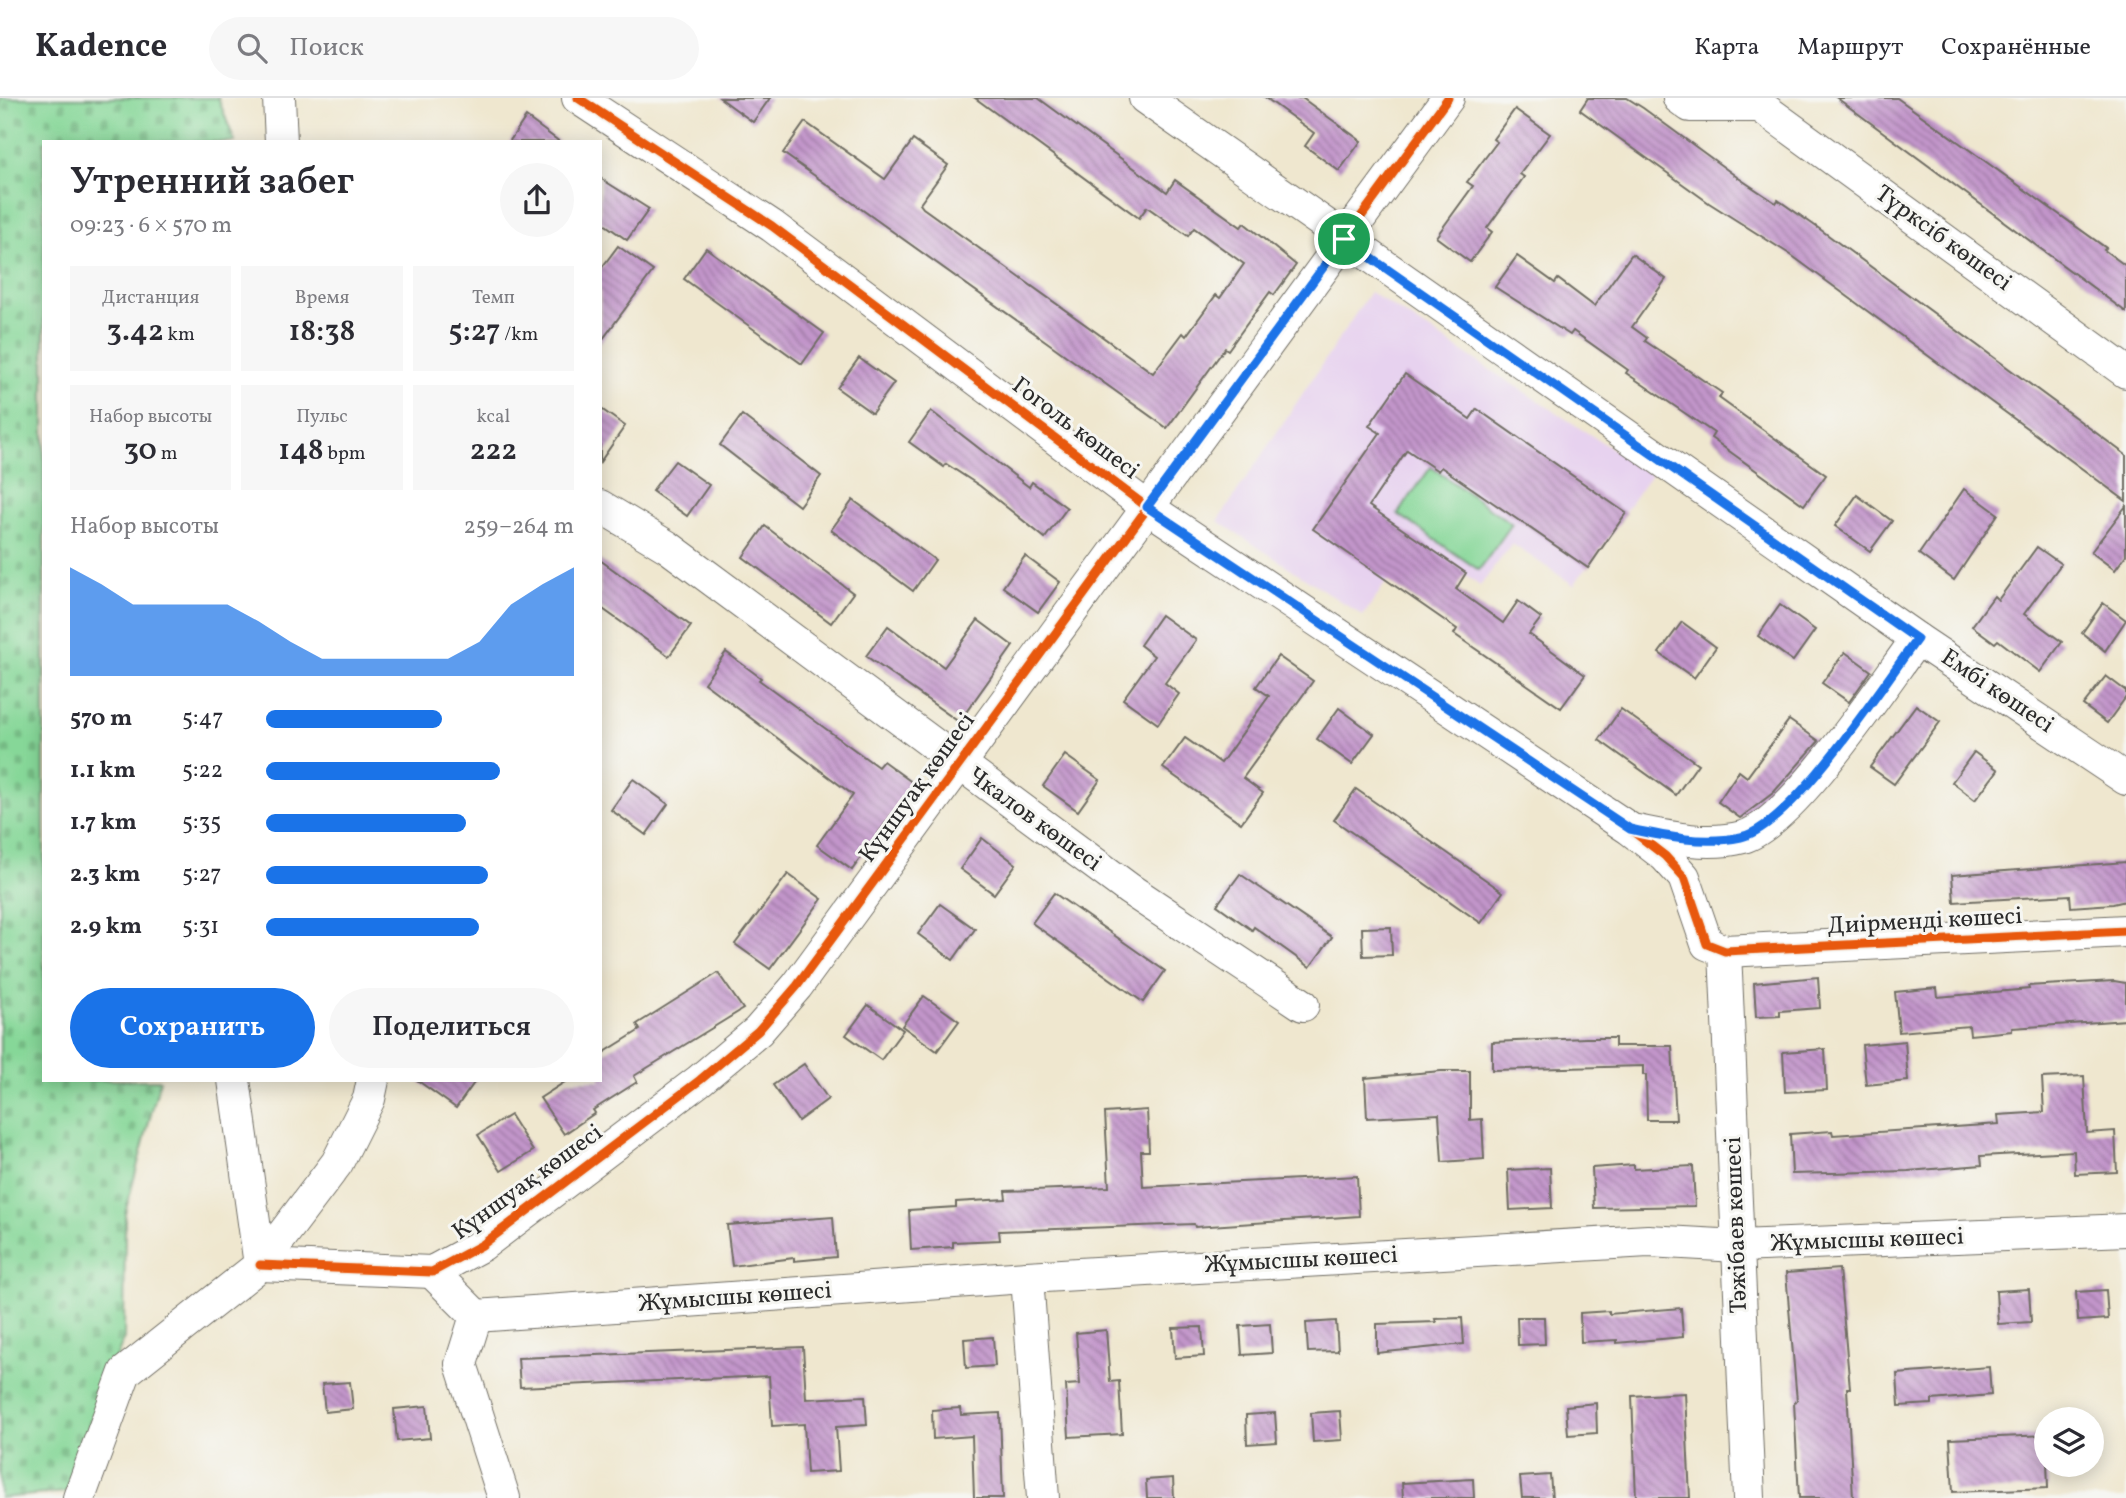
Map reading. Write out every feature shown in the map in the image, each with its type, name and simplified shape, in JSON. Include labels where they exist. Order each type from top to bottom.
[{"type":"street","points":[[279,98],[281,140]]},
{"type":"street","name":"Гоголь көшесі","points":[[578,98],[772,226],[1147,507],[1630,829],[1665,856],[1684,877],[1716,947]]},
{"type":"street","name":"Ембі көшесі","points":[[1145,98],[1917,639],[2126,779]]},
{"type":"street","name":"Күншуақ көшесі","points":[[432,1272],[482,1245],[700,1080],[758,1031],[797,986],[1448,98]]},
{"type":"street","name":"Түрксіб көшесі","points":[[1679,98],[1690,106],[1758,102],[2126,372]]},
{"type":"street","name":"Чкалов көшесі","points":[[602,507],[668,547],[1129,889],[1303,1006]]},
{"type":"street","points":[[1630,829],[1704,841],[1744,837],[1769,822],[1811,781],[1917,639]]},
{"type":"street","name":"Диірменді көшесі","points":[[1716,947],[2126,931]]},
{"type":"street","name":"Тәжібаев көшесі","points":[[1716,947],[1738,1246],[1749,1498]]},
{"type":"street","points":[[234,1082],[260,1265]]},
{"type":"street","points":[[79,1498],[125,1372],[260,1265],[337,1163],[369,1099],[373,1082]]},
{"type":"street","name":"Жұмысшы көшесі","points":[[476,1316],[1027,1277],[1648,1241],[1738,1246],[2126,1230]]},
{"type":"street","points":[[260,1265],[432,1272],[441,1278],[476,1316],[461,1364],[504,1498]]},
{"type":"street","points":[[1027,1277],[1043,1498]]},
{"type":"shaded area","points":[[1370,292],[1651,474],[1574,585],[1512,544],[1480,586],[1415,540],[1363,616],[1218,521]]},
{"type":"green space","points":[[0,98],[218,98],[234,140],[42,140],[42,1082],[159,1082],[125,1213],[124,1338],[66,1492],[0,1498]]},
{"type":"green space","points":[[1431,467],[1512,524],[1479,570],[1398,514]]},
{"type":"building","points":[[720,98],[770,98],[753,122]]},
{"type":"building","points":[[975,98],[1038,98],[1167,192],[1175,180],[1241,227],[1244,223],[1296,265],[1274,295],[1270,292],[1228,350],[1225,348],[1167,428],[783,153],[805,122],[885,179],[913,140],[948,165],[920,204],[923,208],[1153,373],[1183,333],[1186,336],[1216,295],[1220,298],[1244,264],[1194,228],[1188,236],[1147,207],[1139,218]]},
{"type":"building","points":[[1266,98],[1302,98],[1361,141],[1339,171],[1305,146],[1314,133]]},
{"type":"building","points":[[1588,98],[1627,98],[1643,108],[1737,177],[1776,203],[1778,200],[1821,230],[2126,455],[2126,501],[1791,255],[1709,203],[1580,110]]},
{"type":"building","points":[[1837,98],[1897,98],[2106,248],[2104,250],[2126,266],[2126,312]]},
{"type":"building","points":[[1515,109],[1550,134],[1520,174],[1524,177],[1487,228],[1492,232],[1470,262],[1436,237],[1473,186],[1467,182],[1497,142],[1493,139]]},
{"type":"building","points":[[526,117],[557,140],[510,140]]},
{"type":"building","points":[[602,179],[649,209],[627,240],[602,222]]},
{"type":"building","points":[[618,246],[653,271],[602,340],[602,267]]},
{"type":"building","points":[[706,248],[824,333],[802,364],[684,279]]},
{"type":"building","points":[[1632,254],[1666,279],[1632,327],[1647,338],[1645,341],[1722,393],[1719,398],[1826,475],[1804,505],[1711,438],[1714,433],[1626,373],[1628,370],[1573,331],[1570,335],[1495,287],[1517,256],[1555,283],[1558,279],[1594,306]]},
{"type":"building","points":[[859,358],[894,383],[872,413],[837,388]]},
{"type":"building","points":[[1405,374],[1470,419],[1477,409],[1626,513],[1588,568],[1441,467],[1438,471],[1407,450],[1369,506],[1466,573],[1456,589],[1503,623],[1518,601],[1541,618],[1529,634],[1585,675],[1561,708],[1454,634],[1457,629],[1313,529],[1380,433],[1369,426]]},
{"type":"building","points":[[602,409],[625,426],[602,459]]},
{"type":"building","points":[[931,411],[1029,487],[1032,482],[1067,508],[1045,538],[980,486],[946,464],[944,467],[909,442]]},
{"type":"building","points":[[742,415],[821,476],[799,506],[720,445]]},
{"type":"building","points":[[675,461],[709,485],[687,516],[652,491]]},
{"type":"building","points":[[1964,489],[1998,514],[1954,580],[1919,554]]},
{"type":"building","points":[[1857,495],[1892,521],[1870,551],[1835,526]]},
{"type":"building","points":[[853,500],[935,560],[913,591],[831,530]]},
{"type":"building","points":[[2126,506],[2126,555],[2115,570],[2091,552]]},
{"type":"building","points":[[765,526],[853,593],[831,623],[743,557]]},
{"type":"building","points":[[2037,547],[2061,564],[2024,614],[2062,642],[2040,672],[1998,640],[1995,643],[1972,626],[1994,596],[1998,600]]},
{"type":"building","points":[[1025,556],[1060,582],[1038,612],[1003,587]]},
{"type":"building","points":[[602,561],[691,626],[669,656],[602,608]]},
{"type":"building","points":[[2103,603],[2126,620],[2105,651],[2082,633]]},
{"type":"building","points":[[1780,605],[1815,630],[1793,661],[1758,636]]},
{"type":"building","points":[[1161,615],[1196,640],[1165,683],[1179,694],[1158,724],[1123,699],[1154,656],[1140,645]]},
{"type":"building","points":[[978,620],[1013,646],[959,722],[866,656],[888,626],[944,667]]},
{"type":"building","points":[[1682,622],[1716,647],[1694,678],[1659,653]]},
{"type":"building","points":[[726,652],[761,678],[759,680],[878,767],[883,761],[917,786],[895,816],[892,814],[852,870],[817,845],[853,795],[704,683]]},
{"type":"building","points":[[1845,652],[1871,671],[1849,702],[1822,683]]},
{"type":"building","points":[[1278,656],[1313,681],[1243,778],[1263,793],[1241,823],[1163,768],[1185,738],[1221,763],[1269,696],[1256,687]]},
{"type":"building","points":[[2106,676],[2126,691],[2126,697],[2107,723],[2083,705]]},
{"type":"building","points":[[1916,705],[1940,722],[1894,784],[1870,767]]},
{"type":"building","points":[[1339,708],[1374,734],[1352,764],[1317,739]]},
{"type":"building","points":[[1621,709],[1698,764],[1676,795],[1599,740]]},
{"type":"building","points":[[1789,720],[1819,741],[1773,793],[1740,818],[1718,802],[1739,771],[1747,777]]},
{"type":"building","points":[[1974,752],[1998,770],[1975,800],[1952,782]]},
{"type":"building","points":[[1065,755],[1100,780],[1078,811],[1043,786]]},
{"type":"building","points":[[633,779],[668,804],[646,835],[611,810]]},
{"type":"building","points":[[1356,789],[1503,892],[1481,923],[1334,820]]},
{"type":"building","points":[[982,838],[1016,864],[994,894],[960,869]]},
{"type":"building","points":[[2126,862],[2126,901],[2071,907],[2070,895],[1954,902],[1952,875]]},
{"type":"building","points":[[788,874],[822,899],[770,969],[735,944]]},
{"type":"building","points":[[1240,874],[1332,937],[1310,967],[1254,927],[1252,930],[1217,905]]},
{"type":"building","points":[[1054,893],[1165,971],[1143,1002],[1032,923]]},
{"type":"building","points":[[940,904],[975,929],[953,960],[918,934]]},
{"type":"building","points":[[1391,927],[1392,955],[1363,956],[1362,928]]},
{"type":"building","points":[[718,973],[743,1009],[634,1076],[637,1082],[593,1110],[595,1113],[564,1134],[540,1098],[565,1082],[602,1082],[602,1054],[640,1030],[637,1024]]},
{"type":"building","points":[[1818,977],[1820,1008],[1780,1011],[1780,1016],[1756,1017],[1754,983]]},
{"type":"building","points":[[2114,981],[2126,983],[2126,1020],[2012,1028],[2012,1031],[1970,1035],[1969,1026],[1899,1032],[1895,992],[1937,988],[1938,997],[2029,989],[2028,986]]},
{"type":"building","points":[[924,996],[959,1021],[937,1051],[902,1026]]},
{"type":"building","points":[[868,1005],[903,1030],[881,1060],[846,1035]]},
{"type":"building","points":[[1615,1038],[1615,1046],[1672,1046],[1676,1120],[1647,1120],[1646,1075],[1643,1075],[1643,1066],[1492,1070],[1492,1042]]},
{"type":"building","points":[[1905,1041],[1908,1081],[1866,1085],[1862,1045]]},
{"type":"building","points":[[1825,1049],[1827,1090],[1785,1092],[1783,1052]]},
{"type":"building","points":[[804,1064],[828,1099],[798,1121],[773,1085]]},
{"type":"building","points":[[1470,1071],[1470,1120],[1482,1119],[1484,1159],[1442,1162],[1439,1114],[1367,1118],[1365,1078]]},
{"type":"building","points":[[2084,1076],[2087,1133],[2115,1131],[2117,1172],[2075,1174],[2074,1151],[1981,1156],[1982,1165],[1908,1171],[1792,1174],[1790,1134],[1832,1131],[1833,1135],[1999,1124],[1998,1115],[2044,1112],[2042,1078]]},
{"type":"building","points":[[420,1082],[475,1082],[456,1108]]},
{"type":"building","points":[[1147,1110],[1149,1151],[1141,1151],[1143,1187],[1357,1176],[1359,1216],[1195,1227],[1194,1224],[999,1231],[1000,1240],[953,1242],[953,1247],[911,1250],[909,1210],[956,1207],[956,1202],[1006,1199],[1005,1191],[1109,1187],[1105,1113]]},
{"type":"building","points":[[510,1115],[533,1151],[501,1171],[478,1135]]},
{"type":"building","points":[[1634,1165],[1634,1169],[1693,1166],[1695,1206],[1594,1208],[1592,1168]]},
{"type":"building","points":[[1550,1168],[1552,1208],[1510,1210],[1508,1170]]},
{"type":"building","points":[[833,1217],[836,1257],[794,1261],[794,1258],[732,1266],[727,1225]]},
{"type":"building","points":[[1839,1269],[1850,1388],[1847,1388],[1853,1498],[1799,1498],[1794,1402],[1797,1401],[1786,1273]]},
{"type":"building","points":[[2029,1289],[2031,1322],[1998,1324],[1996,1291]]},
{"type":"building","points":[[2106,1290],[2108,1319],[2078,1321],[2076,1292]]},
{"type":"building","points":[[1681,1308],[1683,1337],[1617,1343],[1617,1340],[1581,1342],[1580,1313],[1609,1311],[1609,1314]]},
{"type":"building","points":[[1517,1317],[1544,1317],[1545,1344],[1518,1345]]},
{"type":"building","points":[[1462,1318],[1464,1344],[1377,1353],[1377,1324],[1436,1322],[1435,1319]]},
{"type":"building","points":[[1336,1321],[1338,1351],[1308,1352],[1306,1323]]},
{"type":"building","points":[[1270,1324],[1272,1353],[1242,1355],[1240,1326]]},
{"type":"building","points":[[1202,1327],[1204,1356],[1175,1358],[1173,1328]]},
{"type":"building","points":[[1106,1330],[1110,1382],[1119,1381],[1122,1434],[1069,1437],[1066,1385],[1080,1384],[1076,1333]]},
{"type":"building","points":[[993,1337],[995,1366],[966,1368],[964,1339]]},
{"type":"building","points":[[803,1347],[806,1399],[865,1396],[867,1425],[836,1427],[839,1471],[807,1473],[804,1424],[772,1426],[769,1376],[520,1387],[518,1358]]},
{"type":"building","points":[[1989,1367],[1991,1395],[1899,1406],[1897,1374]]},
{"type":"building","points":[[350,1382],[353,1409],[325,1412],[322,1384]]},
{"type":"building","points":[[1685,1393],[1690,1498],[1636,1498],[1632,1396]]},
{"type":"building","points":[[1596,1403],[1597,1433],[1568,1435],[1566,1406]]},
{"type":"building","points":[[427,1406],[430,1438],[397,1441],[394,1409]]},
{"type":"building","points":[[960,1408],[961,1415],[1000,1413],[1003,1498],[974,1498],[972,1436],[933,1439],[932,1410]]},
{"type":"building","points":[[1340,1411],[1342,1440],[1313,1442],[1311,1413]]},
{"type":"building","points":[[1275,1413],[1277,1442],[1247,1444],[1246,1415]]},
{"type":"building","points":[[2034,1436],[2034,1477],[2048,1477],[2048,1488],[1953,1492],[1950,1439]]},
{"type":"building","points":[[1550,1475],[1552,1498],[1522,1498],[1520,1477]]},
{"type":"building","points":[[1173,1478],[1174,1498],[1147,1498],[1146,1480]]},
{"type":"building","points":[[1473,1479],[1474,1498],[1403,1498],[1402,1483]]},
{"type":"cycle path","points":[[578,98],[772,226],[1147,507],[1630,829],[1665,856],[1684,877],[1707,944],[1725,951],[2126,931]]},
{"type":"cycle path","points":[[260,1265],[432,1272],[482,1245],[700,1080],[758,1031],[797,986],[1448,98]]},
{"type":"route","points":[[1344,239],[1917,639],[1811,781],[1769,822],[1744,837],[1704,841],[1630,829],[1147,507],[1344,239]]}]
